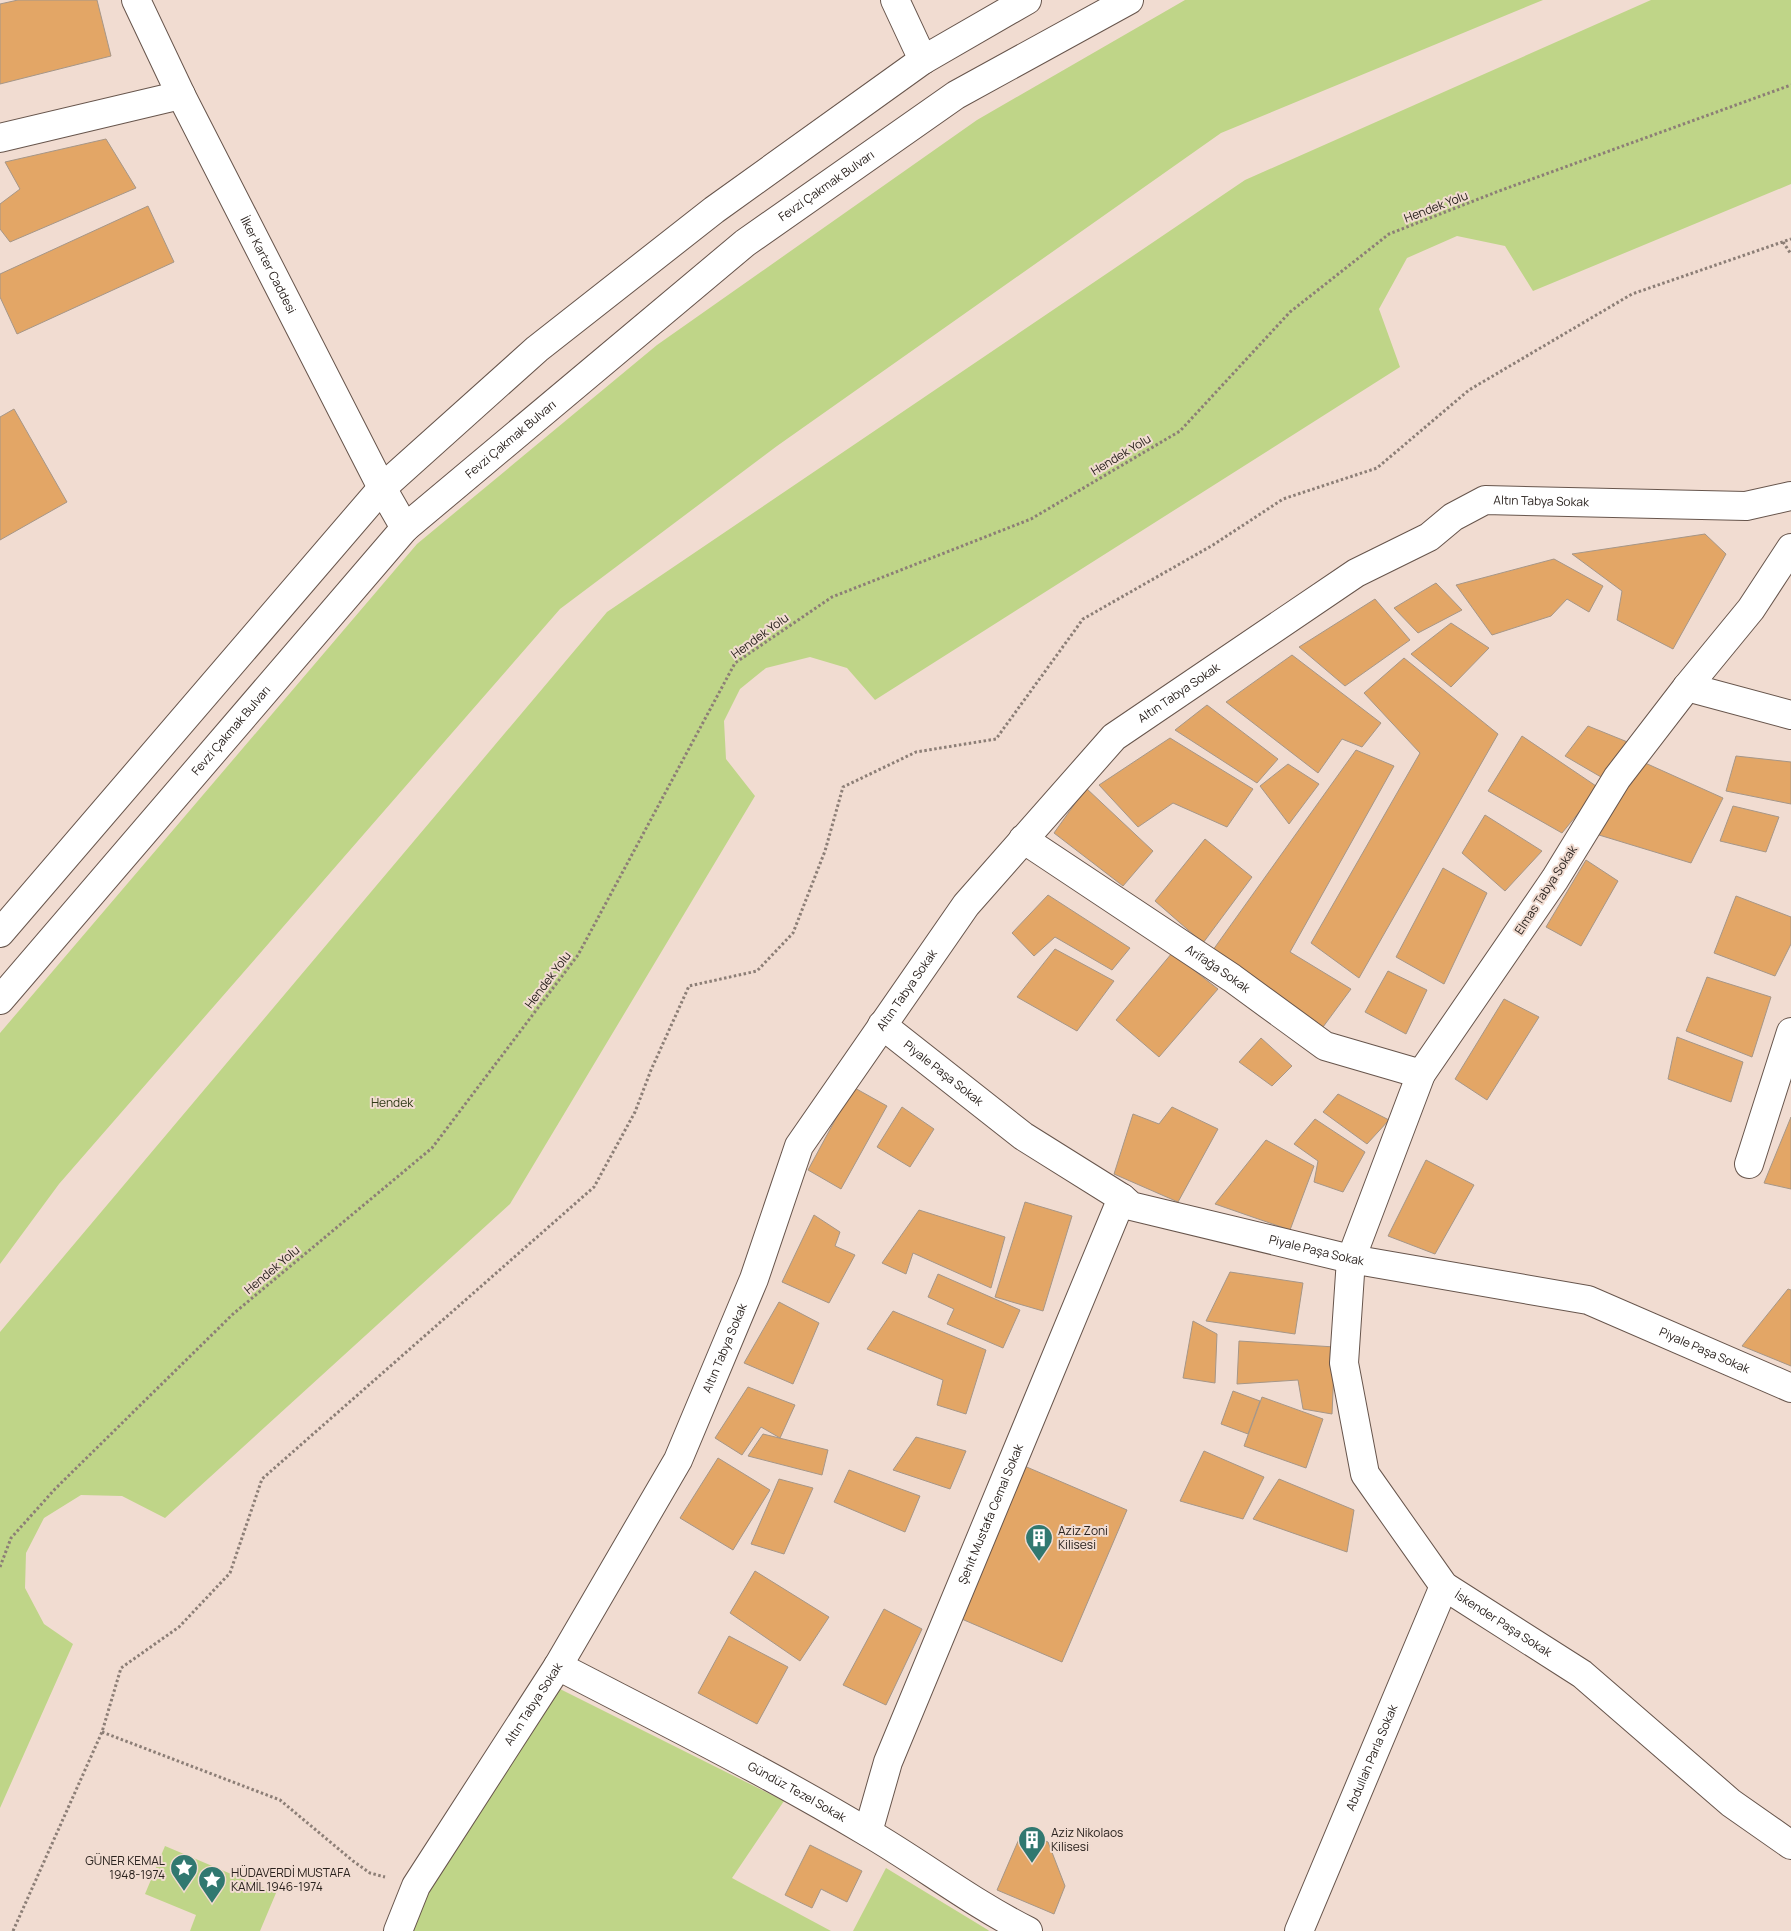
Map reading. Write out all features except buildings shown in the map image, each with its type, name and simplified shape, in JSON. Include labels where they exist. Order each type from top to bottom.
[{"type":"street","name":"İlker Karter Caddesi","points":[[136,0],[181,95],[382,488],[405,528]]},
{"type":"street","points":[[895,0],[923,60]]},
{"type":"street","points":[[0,933],[382,488],[545,343],[714,210],[923,60],[1027,0]]},
{"type":"street","name":"Fevzi Çakmak Bulvarı","points":[[0,1000],[405,528],[745,243],[956,95],[1129,0]]},
{"type":"street","points":[[0,138],[181,95]]},
{"type":"street","name":"Altın Tabya Sokak","points":[[398,1931],[416,1886],[558,1666],[678,1460],[754,1279],[799,1146],[966,905],[1114,737],[1356,573],[1429,537],[1453,517],[1485,500],[1746,506],[1791,496]]},
{"type":"street","name":"Elmas Tabya Sokak","points":[[1351,1259],[1421,1074],[1555,879],[1617,778],[1751,608],[1791,548]]},
{"type":"street","points":[[1687,687],[1791,715]]},
{"type":"street","name":"Arifağa Sokak","points":[[1023,839],[1232,978],[1325,1046],[1421,1074]]},
{"type":"street","name":"Piyale Paşa Sokak","points":[[882,1025],[1024,1136],[1122,1198],[1131,1206],[1351,1259],[1588,1300],[1791,1388]]},
{"type":"street","points":[[1749,1164],[1791,1032]]},
{"type":"street","name":"Şehit Mustafa Cemal Sokak","points":[[868,1832],[888,1762],[1122,1198]]},
{"type":"street","name":"İskender Paşa Sokak","points":[[1351,1259],[1344,1363],[1365,1474],[1444,1586],[1582,1674],[1731,1803],[1791,1845]]},
{"type":"street","name":"Abdullah Parla Sokak","points":[[1299,1931],[1444,1586]]},
{"type":"street","name":"Gündüz Tezel Sokak","points":[[558,1666],[736,1759],[868,1832],[1003,1923],[1028,1931]]},
{"type":"path","name":"Hendek Yolu","points":[[0,1567],[11,1538],[54,1490],[233,1314],[432,1148],[578,954],[735,663],[832,597],[1031,519],[1180,431],[1290,312],[1389,234],[1508,188],[1791,85]]},
{"type":"path","points":[[14,1931],[102,1732],[121,1668],[179,1627],[230,1573],[262,1478],[594,1187],[635,1112],[651,1070],[689,986],[757,972],[793,933],[819,867],[843,787],[916,752],[996,740],[1083,619],[1213,545],[1283,499],[1377,468],[1469,390],[1632,294],[1791,239]]},
{"type":"path","points":[[1783,242],[1791,254]]},
{"type":"path","points":[[102,1732],[280,1800],[370,1873],[416,1886]]},
{"type":"green space","points":[[1185,0],[1543,0],[1221,133],[777,446],[560,609],[59,1184],[0,1264],[0,1033],[417,544],[657,345],[977,120]]},
{"type":"green space","name":"Hendek","points":[[1651,0],[1791,0],[1791,184],[1533,291],[1505,246],[1457,236],[1407,258],[1379,309],[1400,367],[875,700],[847,668],[810,657],[766,668],[740,689],[724,721],[726,759],[755,796],[510,1204],[165,1518],[122,1496],[81,1495],[44,1518],[26,1553],[25,1588],[44,1624],[73,1644],[0,1808],[0,1332],[607,612],[1245,180]]},
{"type":"green space","points":[[558,1688],[784,1801],[732,1878],[831,1931],[408,1931],[423,1894]]},
{"type":"green space","points":[[165,1846],[276,1893],[260,1931],[190,1931],[196,1915],[145,1894]]},
{"type":"green space","points":[[886,1868],[988,1930],[989,1931],[853,1931]]},
{"type":"place","name":"Aziz Zoni Kilisesi","points":[[1039,1562]]},
{"type":"place","name":"Aziz Nikolaos Kilisesi","points":[[1032,1864]]},
{"type":"place","name":"GÜNER KEMAL 1948-1974","points":[[184,1892]]},
{"type":"place","name":"HÜDAVERDİ MUSTAFA KAMİL 1946-1974","points":[[212,1904]]}]
